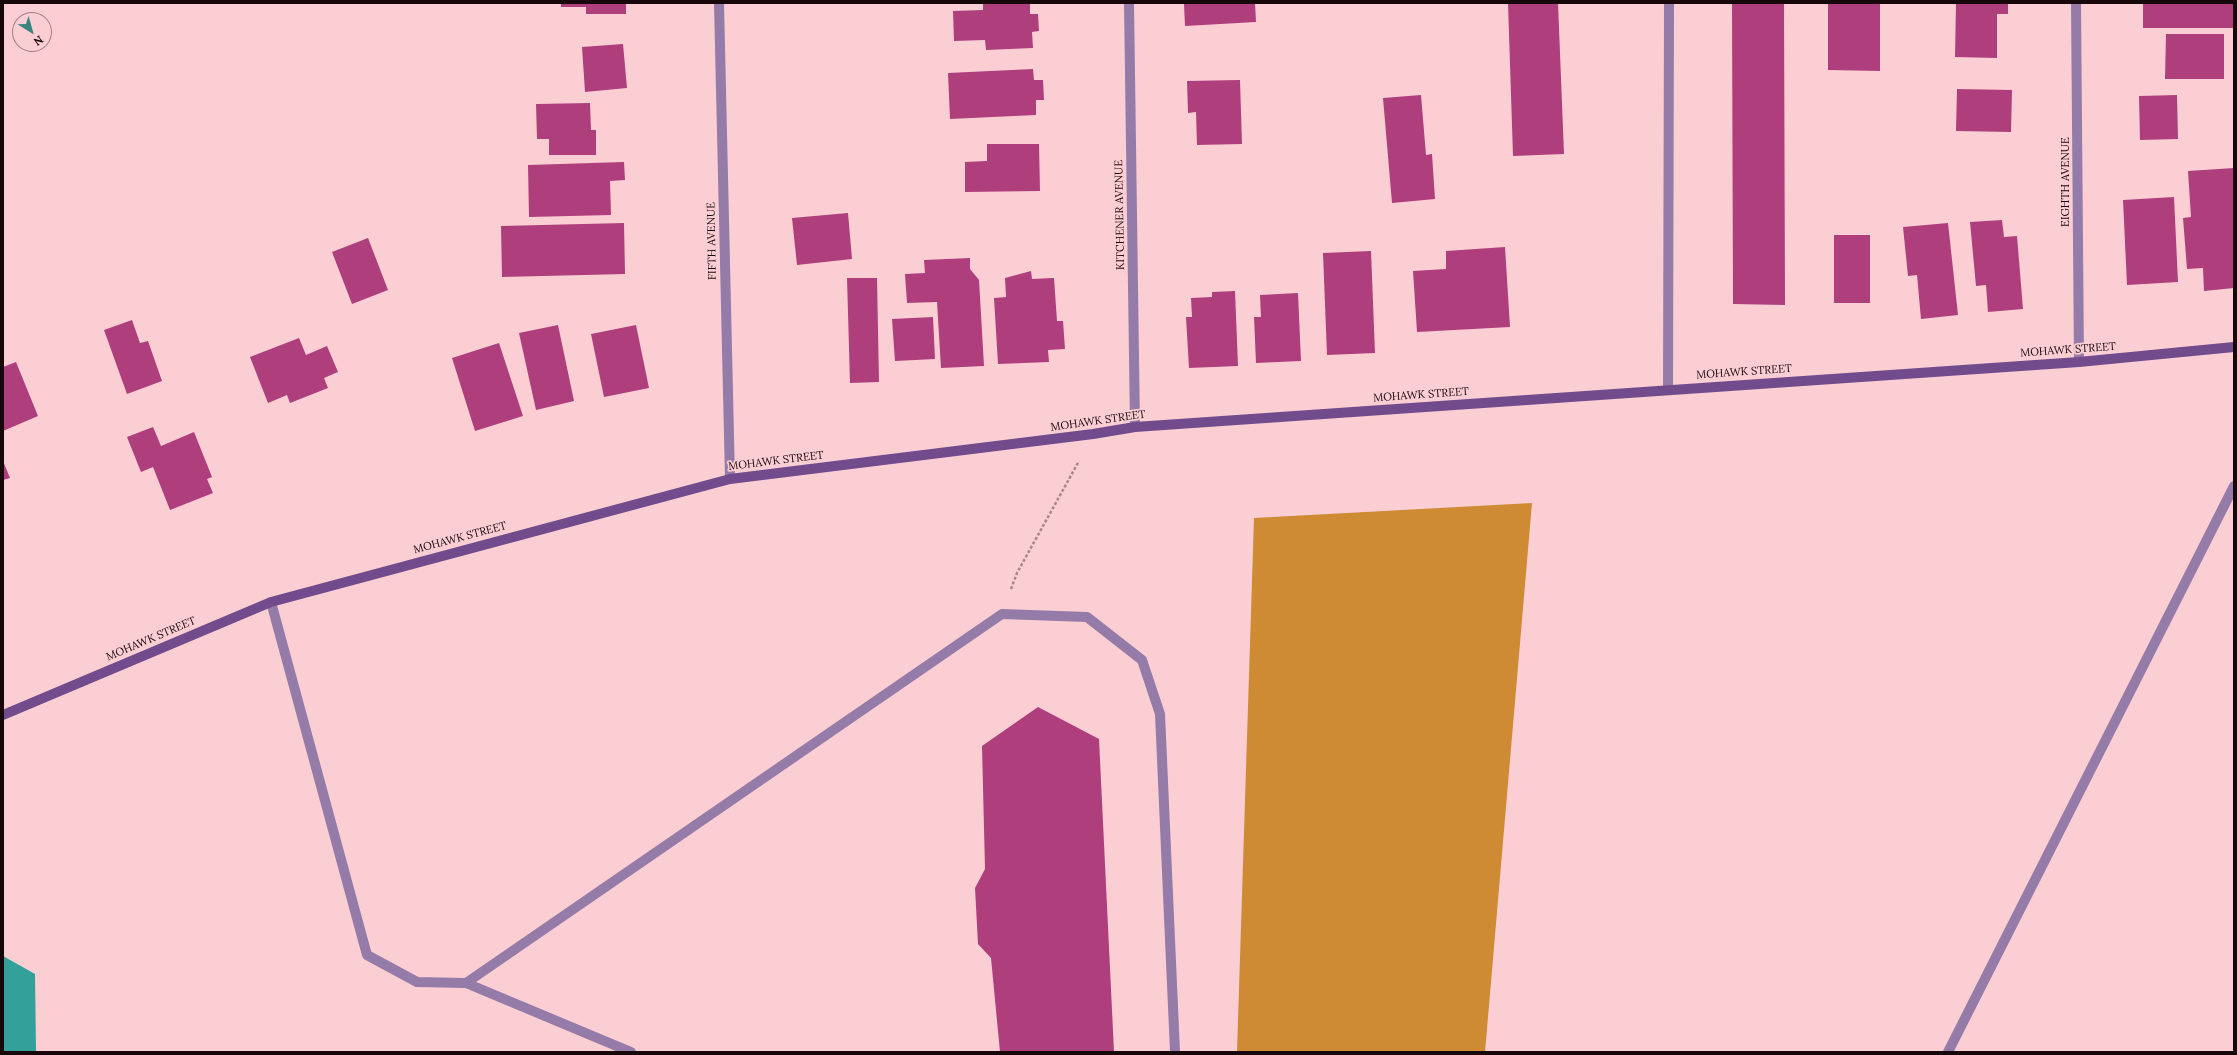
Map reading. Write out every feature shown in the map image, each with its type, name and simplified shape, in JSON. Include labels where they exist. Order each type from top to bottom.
[{"type":"street","name":"FIFTH AVENUE","points":[[718,3],[730,479]]},
{"type":"street","name":"KITCHENER AVENUE","points":[[1129,3],[1135,427]]},
{"type":"street","points":[[1668,390],[1669,3]]},
{"type":"street","name":"EIGHTH AVENUE","points":[[2076,3],[2079,362]]},
{"type":"street","name":"MOHAWK STREET","points":[[3,715],[271,602],[730,479],[1093,434],[1135,427],[2079,362],[2234,347]]},
{"type":"street","points":[[1948,1052],[2234,486]]},
{"type":"street","points":[[271,602],[367,955],[417,982],[466,983],[631,1052]]},
{"type":"street","points":[[466,983],[1002,614],[1087,617],[1142,660],[1160,714],[1175,1052]]},
{"type":"path","points":[[1002,614],[1016,573],[1093,434]]},
{"type":"shaded area","points":[[1532,503],[1485,1052],[1237,1052],[1254,518]]},
{"type":"water","points":[[3,956],[35,974],[36,1052],[3,1052]]},
{"type":"building","points":[[561,3],[626,3],[626,14],[586,14],[586,7],[561,7]]},
{"type":"building","points":[[983,3],[1030,3],[1030,14],[1038,14],[1039,31],[1032,32],[1033,48],[986,50],[985,40],[954,41],[953,11],[983,10]]},
{"type":"building","points":[[1255,3],[1256,22],[1185,26],[1184,4]]},
{"type":"building","points":[[1508,3],[1558,3],[1564,154],[1513,156]]},
{"type":"building","points":[[1732,3],[1784,3],[1785,305],[1733,304]]},
{"type":"building","points":[[1828,3],[1880,3],[1880,71],[1828,70]]},
{"type":"building","points":[[1956,3],[2008,3],[2008,14],[1997,14],[1997,58],[1955,57]]},
{"type":"building","points":[[2143,3],[2234,3],[2234,28],[2143,28]]},
{"type":"building","points":[[2166,34],[2224,34],[2224,79],[2165,79]]},
{"type":"building","points":[[623,44],[627,88],[585,92],[582,47]]},
{"type":"building","points":[[1033,69],[1034,80],[1043,80],[1044,100],[1036,100],[1036,115],[950,119],[948,73]]},
{"type":"building","points":[[1240,80],[1242,144],[1197,145],[1196,112],[1188,113],[1187,81]]},
{"type":"building","points":[[1957,89],[2012,90],[2011,132],[1956,131]]},
{"type":"building","points":[[1421,95],[1426,155],[1432,154],[1435,199],[1392,203],[1383,98]]},
{"type":"building","points":[[2177,95],[2178,139],[2140,140],[2139,96]]},
{"type":"building","points":[[590,103],[591,130],[596,130],[596,155],[549,155],[549,139],[537,139],[536,104]]},
{"type":"building","points":[[987,144],[1039,144],[1040,191],[965,192],[965,162],[987,161]]},
{"type":"building","points":[[624,162],[625,180],[610,181],[611,215],[529,217],[528,165]]},
{"type":"building","points":[[2234,168],[2234,288],[2204,291],[2203,268],[2187,269],[2183,218],[2191,217],[2188,171]]},
{"type":"building","points":[[2174,197],[2178,282],[2127,285],[2123,200]]},
{"type":"building","points":[[848,213],[852,259],[797,265],[792,218]]},
{"type":"building","points":[[2002,220],[2004,237],[2017,236],[2023,309],[1988,312],[1986,285],[1976,286],[1970,222]]},
{"type":"building","points":[[624,223],[625,274],[502,277],[501,226]]},
{"type":"building","points":[[1948,223],[1958,315],[1921,319],[1917,275],[1908,276],[1903,227]]},
{"type":"building","points":[[1834,235],[1870,235],[1870,303],[1834,303]]},
{"type":"building","points":[[368,238],[388,290],[352,304],[332,252]]},
{"type":"building","points":[[1505,247],[1510,327],[1417,332],[1413,271],[1446,269],[1446,251]]},
{"type":"building","points":[[1371,251],[1375,353],[1327,355],[1323,253]]},
{"type":"building","points":[[970,258],[970,269],[979,280],[984,366],[941,368],[937,302],[907,303],[905,274],[925,273],[924,260]]},
{"type":"building","points":[[1031,271],[1032,279],[1054,278],[1057,321],[1063,321],[1065,349],[1048,350],[1049,362],[998,364],[994,298],[1006,297],[1005,278]]},
{"type":"building","points":[[847,278],[877,278],[879,382],[850,383]]},
{"type":"building","points":[[1235,291],[1238,366],[1189,368],[1186,317],[1192,317],[1191,298],[1212,297],[1212,292]]},
{"type":"building","points":[[1298,293],[1301,361],[1256,363],[1254,317],[1261,317],[1260,295]]},
{"type":"building","points":[[933,317],[935,359],[895,361],[892,319]]},
{"type":"building","points":[[132,320],[140,343],[148,341],[162,381],[127,394],[104,330]]},
{"type":"building","points":[[558,325],[574,401],[536,410],[519,333]]},
{"type":"building","points":[[636,325],[649,388],[604,397],[591,334]]},
{"type":"building","points":[[299,338],[306,355],[327,346],[338,372],[324,378],[328,388],[290,403],[287,395],[268,403],[250,357]]},
{"type":"building","points":[[499,343],[523,416],[475,431],[452,358]]},
{"type":"building","points":[[16,362],[38,416],[3,431],[3,367]]},
{"type":"building","points":[[153,427],[161,446],[194,432],[212,477],[207,479],[213,493],[170,510],[153,467],[141,472],[127,437]]},
{"type":"building","points":[[3,461],[10,478],[3,480]]},
{"type":"building","points":[[1038,707],[1099,739],[1114,1052],[1000,1052],[991,958],[978,944],[975,888],[985,869],[982,746]]}]
